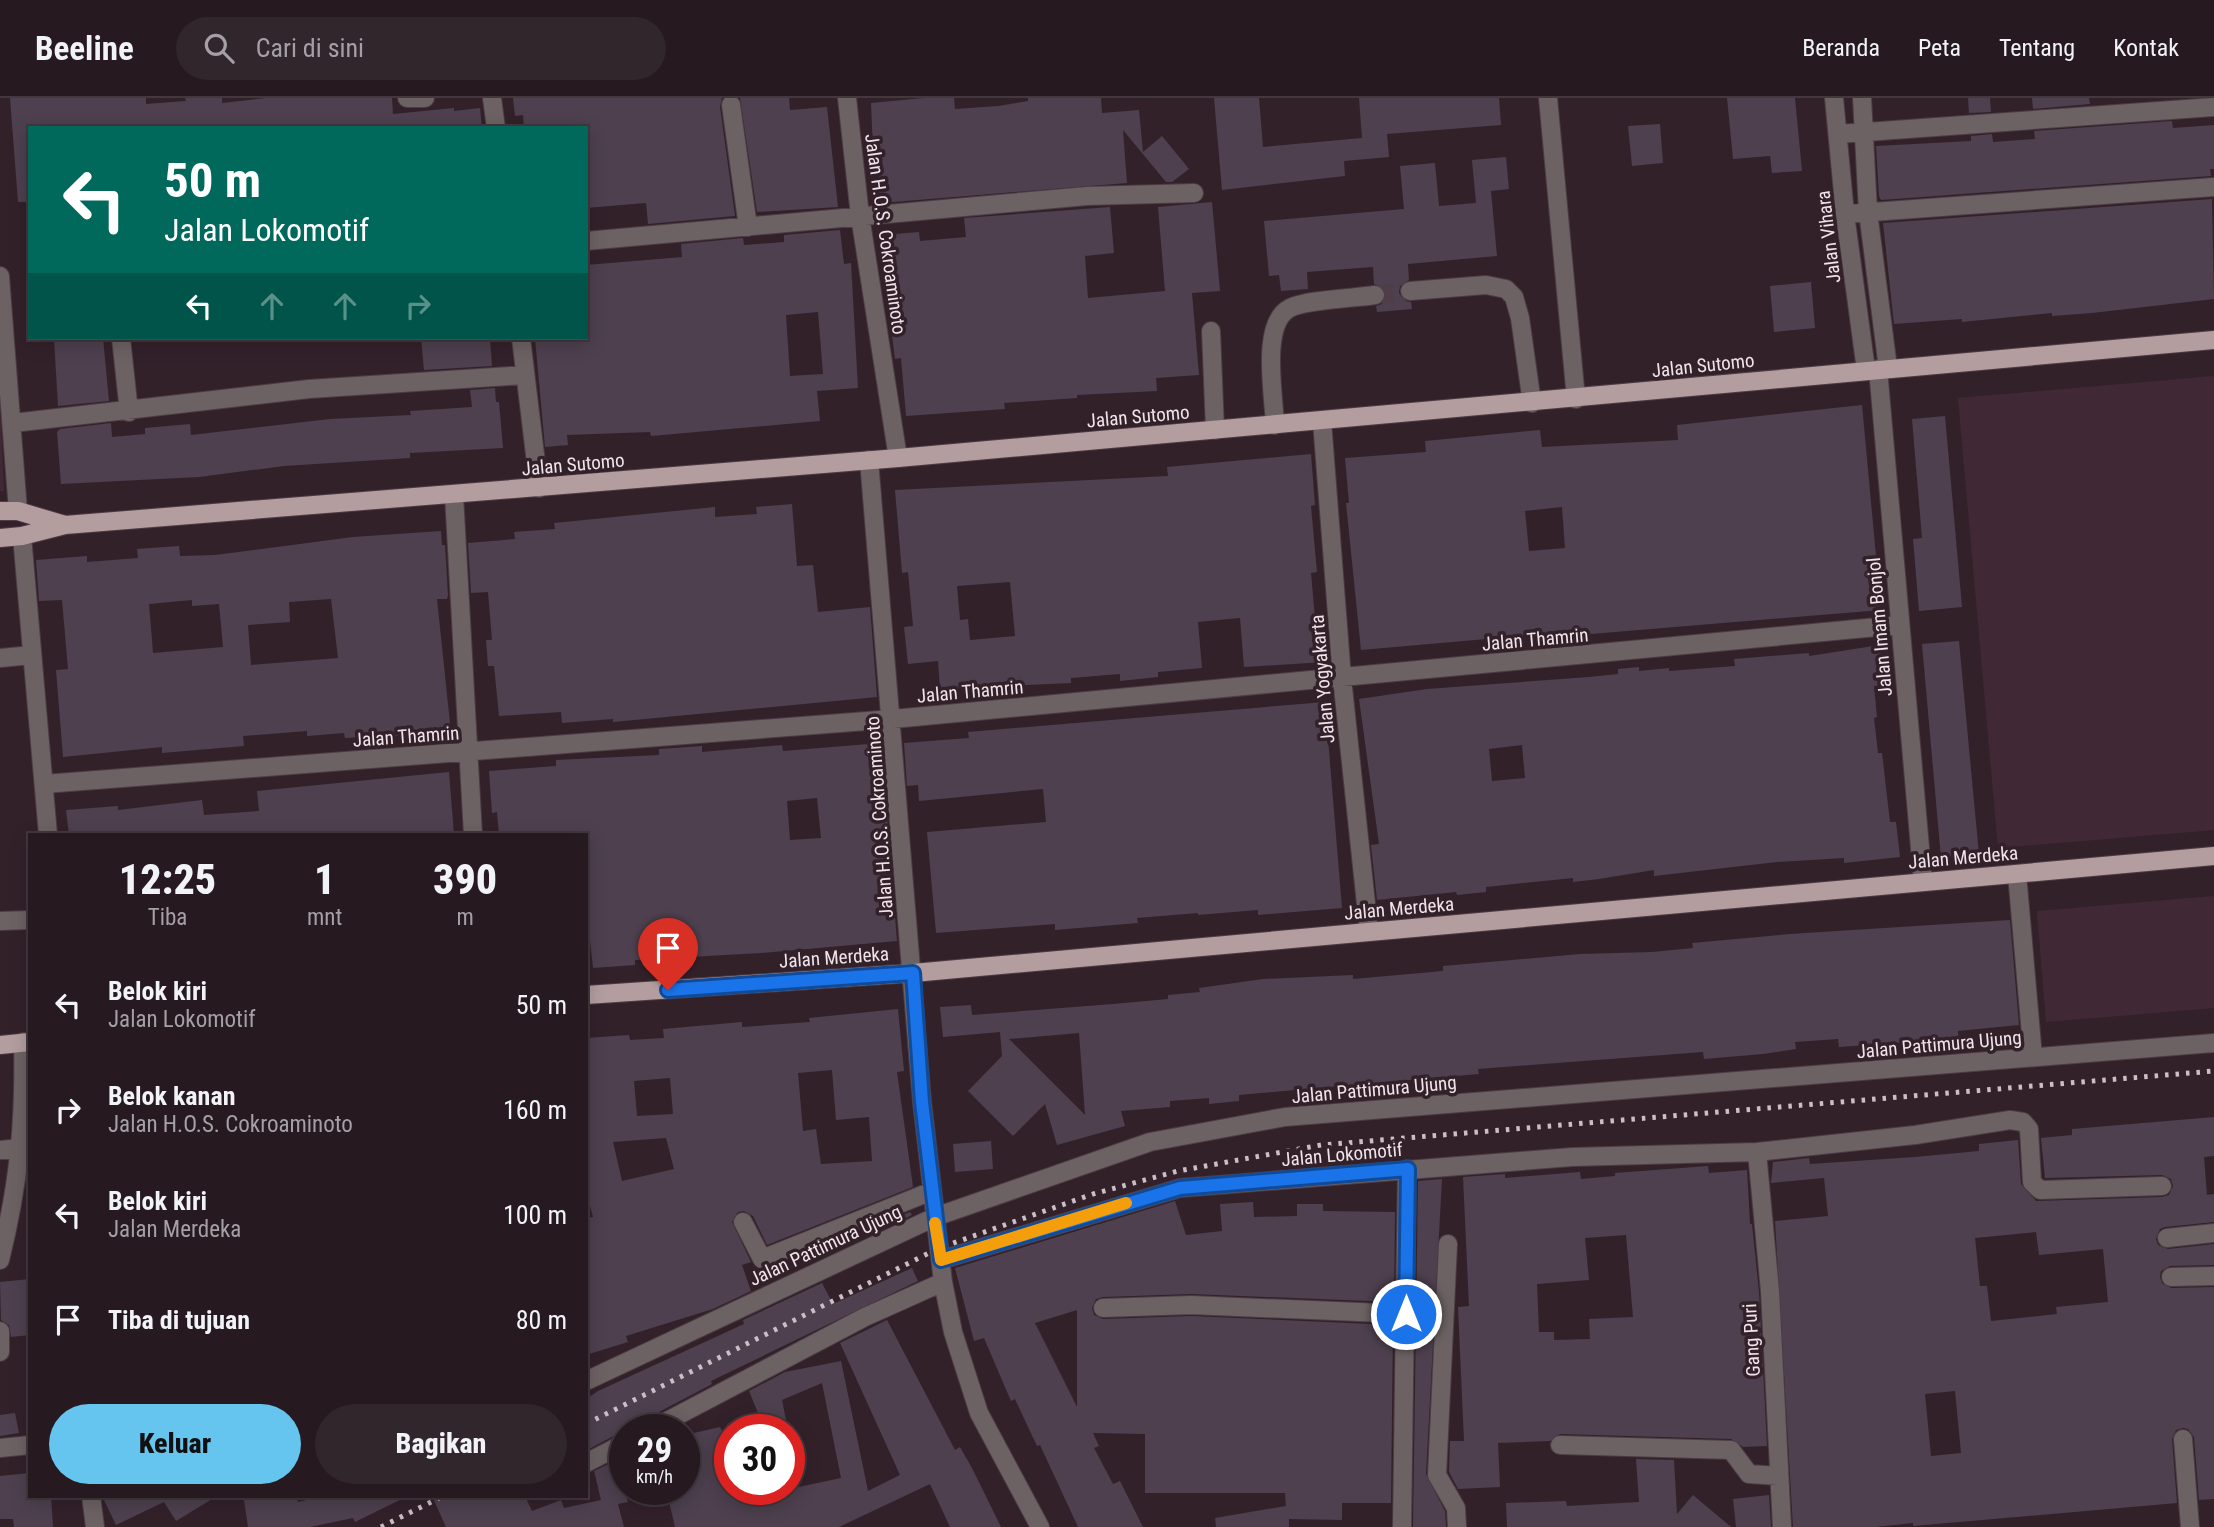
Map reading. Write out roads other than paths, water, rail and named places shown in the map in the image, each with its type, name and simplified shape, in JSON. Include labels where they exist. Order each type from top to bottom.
[{"type":"main road","name":"Jalan Sutomo","points":[[0,538],[22,536],[65,525],[898,458],[2214,340]]},
{"type":"main road","name":"Jalan Sutomo","points":[[9,511],[65,525]]},
{"type":"main road","name":"Jalan Merdeka","points":[[588,995],[913,973],[2214,856]]},
{"type":"main road","points":[[0,1045],[27,1042]]},
{"type":"street","points":[[407,98],[425,98]]},
{"type":"street","points":[[492,98],[496,126]]},
{"type":"street","name":"Jalan H.O.S. Cokroaminoto","points":[[847,98],[860,216],[898,458]]},
{"type":"street","points":[[1548,98],[1576,399]]},
{"type":"street","name":"Jalan Vihara","points":[[1834,98],[1845,214],[1877,369]]},
{"type":"street","points":[[1862,98],[1877,369]]},
{"type":"street","points":[[731,105],[748,227]]},
{"type":"street","points":[[1838,134],[2214,107]]},
{"type":"street","points":[[1845,214],[2207,187]]},
{"type":"street","points":[[588,242],[1087,196],[1194,193]]},
{"type":"street","points":[[0,276],[13,423],[9,511]]},
{"type":"street","points":[[1410,292],[1486,285],[1506,289],[1514,297],[1520,318],[1532,403]]},
{"type":"street","points":[[1275,425],[1271,334],[1277,319],[1290,308],[1375,295]]},
{"type":"street","points":[[1211,331],[1215,430]]},
{"type":"street","points":[[121,340],[130,412]]},
{"type":"street","points":[[520,340],[539,488]]},
{"type":"street","name":"Jalan Imam Bonjol","points":[[1877,369],[1923,882]]},
{"type":"street","points":[[13,423],[309,390],[525,375]]},
{"type":"street","name":"Jalan Yogyakarta","points":[[1321,421],[1342,678],[1369,932]]},
{"type":"street","name":"Jalan H.O.S. Cokroaminoto","points":[[869,460],[932,1191],[943,1282],[953,1332],[979,1413],[1040,1527]]},
{"type":"street","points":[[454,495],[473,833]]},
{"type":"street","points":[[22,536],[48,833]]},
{"type":"street","name":"Jalan Thamrin","points":[[44,784],[893,719],[1899,625]]},
{"type":"street","points":[[0,658],[32,655]]},
{"type":"street","points":[[2017,874],[2033,1057]]},
{"type":"street","points":[[0,921],[28,920]]},
{"type":"street","points":[[0,1260],[25,1116],[27,1042]]},
{"type":"street","name":"Jalan Pattimura Ujung","points":[[588,1380],[935,1217],[1150,1142],[1285,1117],[2214,1043]]},
{"type":"street","name":"Jalan Lokomotif","points":[[941,1260],[1180,1188],[1572,1157],[1757,1152],[2016,1121],[2029,1129],[2032,1182],[2040,1190],[2162,1186]]},
{"type":"street","points":[[0,1150],[21,1148]]},
{"type":"street","name":"Gang Puri","points":[[1757,1152],[1770,1291],[1782,1527]]},
{"type":"street","points":[[1402,1527],[1408,1169]]},
{"type":"street","points":[[743,1222],[762,1259],[932,1191]]},
{"type":"street","points":[[2167,1238],[2214,1233]]},
{"type":"street","points":[[1448,1244],[1437,1475],[1456,1508],[1457,1527]]},
{"type":"street","points":[[2171,1277],[2214,1276]]},
{"type":"street","points":[[680,1414],[865,1317],[943,1282]]},
{"type":"street","points":[[1103,1308],[1191,1305],[1406,1314]]},
{"type":"street","points":[[0,1331],[0,1352]]},
{"type":"street","points":[[2183,1439],[2190,1527]]},
{"type":"street","points":[[0,1448],[28,1445]]},
{"type":"street","points":[[1560,1445],[1731,1450],[1751,1475],[1779,1476]]},
{"type":"street","points":[[588,1462],[609,1451]]},
{"type":"street","points":[[91,1498],[95,1527]]},
{"type":"tunnel","points":[[1375,295],[1410,291]]},
{"type":"railway","points":[[588,1423],[939,1248],[1093,1194],[1178,1171],[1321,1145],[2214,1071]]},
{"type":"railway","points":[[381,1527],[439,1498]]}]
